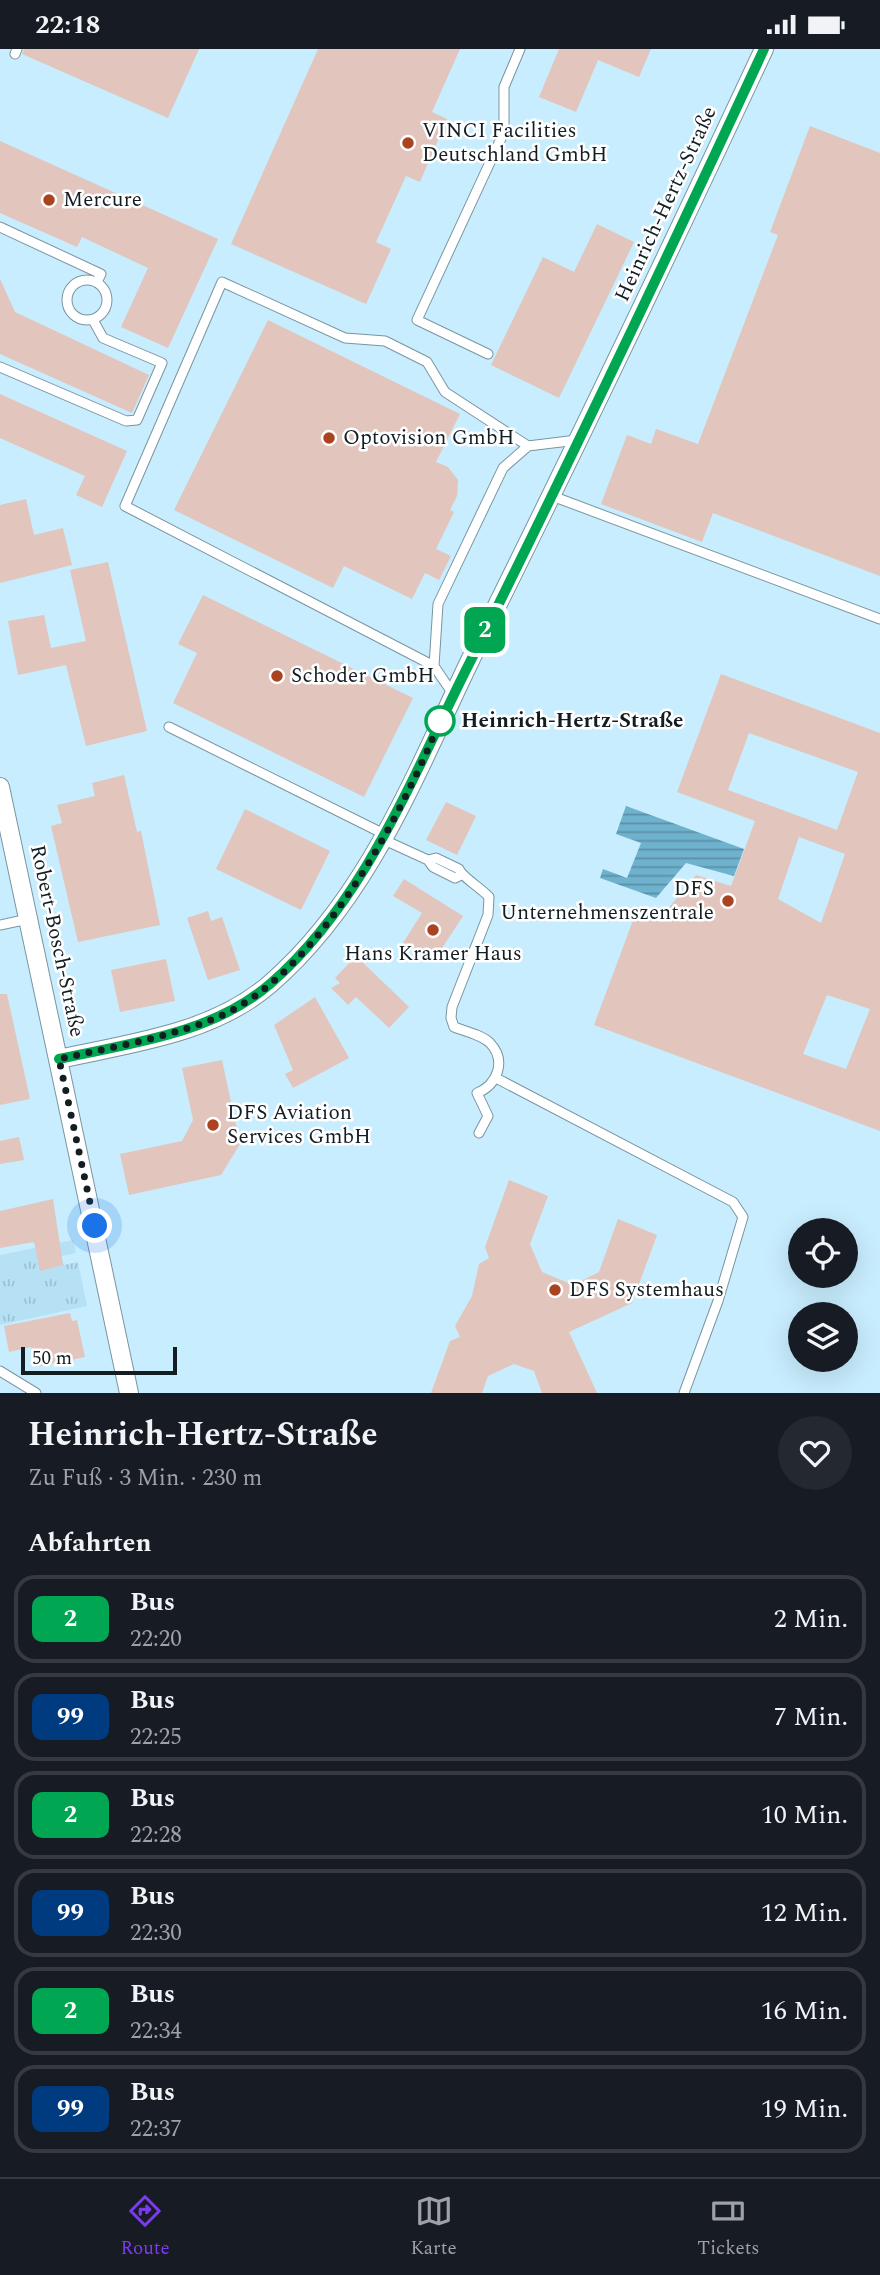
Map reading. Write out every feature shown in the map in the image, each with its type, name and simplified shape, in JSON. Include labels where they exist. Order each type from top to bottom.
[{"type":"street","name":"Heinrich-Hertz-Straße","points":[[59,1059],[186,1029],[245,1002],[269,985],[313,942],[349,894],[383,837],[552,496],[764,49]]},
{"type":"street","name":"Robert-Bosch-Straße","points":[[0,787],[6,845],[28,919],[129,1393]]},
{"type":"lane","points":[[488,354],[417,320],[504,132],[504,87],[520,49]]},
{"type":"lane","points":[[0,227],[101,274],[97,282]]},
{"type":"lane","points":[[78,282],[97,282],[106,290],[108,300],[104,313],[86,321],[74,315],[67,298],[78,282]]},
{"type":"lane","points":[[453,694],[434,666],[125,506],[222,282],[345,338],[385,341],[427,362],[445,392],[528,446]]},
{"type":"lane","points":[[0,367],[126,421],[137,420],[162,363],[103,338],[93,320]]},
{"type":"lane","points":[[434,666],[438,604],[503,468],[528,446],[579,439]]},
{"type":"lane","points":[[552,496],[880,619]]},
{"type":"lane","points":[[169,727],[428,860],[436,858],[459,869],[461,875],[477,883],[489,897],[488,915],[452,1007],[451,1018],[454,1027],[490,1042],[499,1059],[496,1078],[488,1089],[477,1093],[488,1117],[480,1133]]},
{"type":"lane","points":[[0,925],[28,919]]},
{"type":"lane","points":[[496,1078],[733,1202],[743,1217],[718,1301],[684,1393]]},
{"type":"lane","points":[[0,1371],[36,1393]]},
{"type":"shaded area","points":[[0,49],[880,49],[880,1393],[0,1393]]},
{"type":"shaded area","points":[[626,806],[744,849],[734,876],[686,863],[656,898],[600,878],[603,869],[627,878],[641,843],[616,834]]},
{"type":"green space","points":[[73,1240],[76,1253],[61,1256],[64,1265],[78,1262],[87,1306],[0,1325],[0,1255]]},
{"type":"building","points":[[24,49],[199,49],[168,118],[22,54]]},
{"type":"building","points":[[318,49],[460,49],[432,112],[447,119],[420,182],[406,176],[376,242],[391,249],[366,304],[231,244]]},
{"type":"building","points":[[559,49],[651,49],[639,77],[598,60],[576,112],[539,97]]},
{"type":"building","points":[[810,126],[880,153],[880,576],[713,513],[702,542],[601,504],[627,435],[651,444],[656,429],[698,444],[778,235],[770,232]]},
{"type":"building","points":[[0,141],[218,239],[168,348],[121,327],[148,268],[82,237],[77,247],[0,213]]},
{"type":"building","points":[[597,224],[634,242],[559,398],[491,365],[543,257],[574,272]]},
{"type":"building","points":[[0,279],[15,312],[149,375],[132,413],[0,354]]},
{"type":"building","name":"Optovision GmbH","points":[[268,320],[460,414],[436,462],[448,467],[458,480],[457,496],[450,510],[454,512],[436,549],[451,556],[439,580],[425,573],[412,599],[344,566],[333,588],[174,510]]},
{"type":"building","points":[[0,394],[127,451],[102,507],[76,495],[85,476],[0,438]]},
{"type":"building","points":[[26,499],[34,535],[63,528],[72,565],[0,583],[0,505]]},
{"type":"building","points":[[108,562],[147,731],[86,746],[66,665],[18,675],[8,621],[44,615],[51,648],[86,641],[70,570]]},
{"type":"building","name":"Schoder GmbH","points":[[203,595],[413,698],[364,797],[173,703],[197,653],[178,644]]},
{"type":"building","name":"DFS Unternehmenszentrale","points":[[721,674],[880,733],[880,1131],[594,1025],[638,907],[662,916],[696,875],[731,886],[755,821],[677,792]],"holes":[[[749,733],[858,772],[837,830],[728,790]],[[799,837],[845,854],[821,923],[778,899]],[[827,995],[870,1009],[846,1069],[803,1054]]]},
{"type":"building","points":[[124,775],[137,832],[141,831],[160,925],[78,942],[51,826],[62,823],[57,805],[95,796],[92,783]]},
{"type":"building","points":[[446,802],[476,816],[457,855],[426,840]]},
{"type":"building","points":[[245,809],[330,851],[301,910],[216,869]]},
{"type":"building","name":"Hans Kramer Haus","points":[[404,879],[463,916],[433,962],[403,943],[422,913],[393,896]]},
{"type":"building","points":[[208,911],[211,921],[222,917],[240,970],[208,980],[187,918]]},
{"type":"building","points":[[356,956],[409,1007],[389,1028],[356,997],[348,1005],[331,988],[340,983],[335,978]]},
{"type":"building","points":[[166,959],[175,1001],[120,1012],[111,970]]},
{"type":"building","points":[[0,994],[7,994],[30,1099],[0,1105]]},
{"type":"building","points":[[315,997],[349,1058],[293,1088],[285,1074],[293,1070],[274,1025]]},
{"type":"building","name":"DFS Aviation Services GmbH","points":[[222,1060],[240,1144],[221,1175],[129,1195],[120,1154],[182,1141],[193,1120],[182,1068]]},
{"type":"building","points":[[19,1137],[24,1160],[0,1164],[0,1141]]},
{"type":"building","name":"DFS Systemhaus","points":[[509,1180],[548,1196],[530,1244],[542,1272],[573,1285],[599,1272],[618,1219],[657,1235],[632,1303],[569,1332],[597,1393],[542,1393],[534,1371],[514,1364],[488,1376],[482,1393],[431,1393],[450,1341],[460,1337],[455,1326],[472,1296],[479,1264],[489,1258],[485,1247]]},
{"type":"building","points":[[53,1199],[63,1265],[40,1271],[34,1242],[0,1248],[0,1211]]},
{"type":"building","points":[[70,1313],[72,1321],[77,1320],[85,1357],[35,1367],[31,1347],[9,1352],[4,1326]]},
{"type":"bus line","name":"2","points":[[59,1059],[186,1029],[220,1016],[269,985],[313,942],[331,920],[384,834],[587,423],[764,49]]},
{"type":"place","name":"VINCI Facilities Deutschland GmbH","points":[[408,143]]},
{"type":"place","name":"Mercure","points":[[49,200]]},
{"type":"place","name":"Optovision GmbH","points":[[329,438]]},
{"type":"place","name":"Schoder GmbH","points":[[277,676]]},
{"type":"place","name":"Heinrich-Hertz-Straße","points":[[440,721]]},
{"type":"place","name":"DFS Unternehmenszentrale","points":[[728,901]]},
{"type":"place","name":"Hans Kramer Haus","points":[[433,930]]},
{"type":"place","name":"DFS Aviation Services GmbH","points":[[213,1125]]},
{"type":"place","name":"DFS Systemhaus","points":[[555,1290]]},
{"type":"route","points":[[95,1226],[59,1059],[186,1029],[220,1016],[269,985],[313,942],[349,894],[384,834],[440,721]]}]
